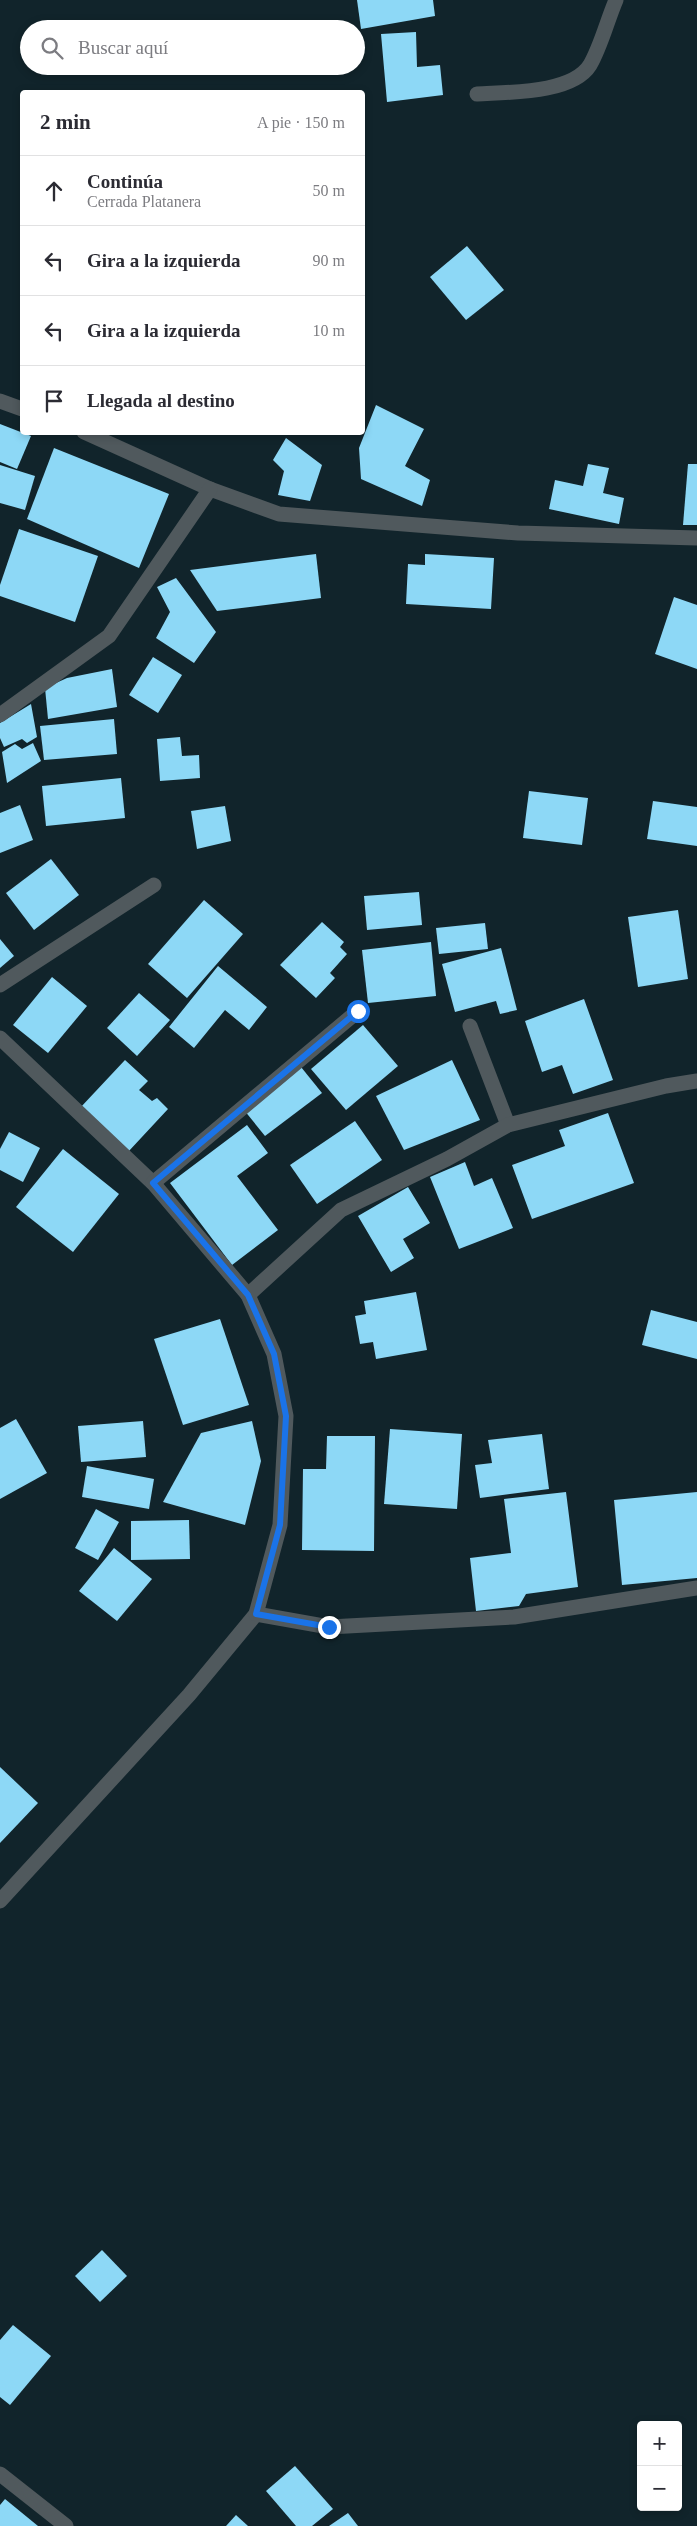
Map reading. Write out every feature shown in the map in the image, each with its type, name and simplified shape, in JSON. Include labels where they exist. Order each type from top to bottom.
[{"type":"street","points":[[477,94],[541,89],[573,80],[590,66],[616,0]]},
{"type":"street","points":[[0,401],[20,408]]},
{"type":"street","points":[[91,435],[210,489],[279,514],[518,533],[697,538]]},
{"type":"street","points":[[0,715],[109,636],[210,489]]},
{"type":"street","points":[[0,985],[154,885]]},
{"type":"street","points":[[153,1183],[358,1011]]},
{"type":"street","points":[[470,1026],[508,1125]]},
{"type":"street","points":[[0,1038],[153,1183],[248,1295],[274,1354],[286,1416],[280,1525],[256,1614],[189,1695],[0,1900]]},
{"type":"street","points":[[248,1295],[341,1210],[447,1159],[508,1125],[666,1086],[697,1081]]},
{"type":"street","points":[[256,1614],[329,1627],[514,1617],[697,1588]]},
{"type":"street","points":[[0,2474],[66,2526]]},
{"type":"building","points":[[357,0],[433,0],[435,16],[365,28],[365,20],[360,20]]},
{"type":"building","points":[[416,32],[417,67],[440,65],[443,95],[387,102],[381,34]]},
{"type":"building","points":[[467,246],[504,290],[466,320],[430,277]]},
{"type":"building","points":[[376,405],[424,429],[405,466],[430,480],[422,506],[361,479],[359,448]]},
{"type":"building","points":[[0,424],[20,432],[20,435],[31,436],[17,469],[0,462]]},
{"type":"building","points":[[286,438],[322,465],[310,501],[278,495],[284,471],[273,460]]},
{"type":"building","points":[[54,448],[169,494],[139,568],[27,519]]},
{"type":"building","points":[[588,464],[609,468],[603,493],[624,498],[619,524],[549,509],[555,480],[583,486]]},
{"type":"building","points":[[688,464],[697,464],[697,525],[683,525]]},
{"type":"building","points":[[0,465],[35,476],[25,510],[0,503]]},
{"type":"building","points":[[19,529],[98,556],[75,622],[0,596],[0,585]]},
{"type":"building","points":[[316,554],[321,598],[217,611],[190,570]]},
{"type":"building","points":[[425,554],[494,558],[491,609],[406,604],[408,564],[425,565]]},
{"type":"building","points":[[176,578],[216,632],[194,663],[156,638],[170,612],[157,587]]},
{"type":"building","points":[[674,597],[697,605],[697,669],[655,654]]},
{"type":"building","points":[[153,657],[182,675],[158,713],[129,695]]},
{"type":"building","points":[[112,669],[117,707],[48,719],[45,688],[67,678]]},
{"type":"building","points":[[31,704],[37,737],[27,743],[22,739],[4,747],[0,738],[0,723]]},
{"type":"building","points":[[114,719],[117,754],[44,760],[40,726]]},
{"type":"building","points":[[180,737],[182,756],[199,755],[200,778],[160,781],[157,739]]},
{"type":"building","points":[[33,743],[41,761],[7,783],[2,752],[15,744],[22,749]]},
{"type":"building","points":[[121,778],[125,818],[46,826],[42,786]]},
{"type":"building","points":[[529,791],[588,798],[582,845],[523,838]]},
{"type":"building","points":[[653,801],[697,807],[697,846],[647,839]]},
{"type":"building","points":[[20,805],[33,840],[0,853],[0,813]]},
{"type":"building","points":[[225,806],[231,841],[197,849],[191,811]]},
{"type":"building","points":[[51,859],[79,895],[34,930],[6,893]]},
{"type":"building","points":[[419,892],[422,925],[367,930],[364,896]]},
{"type":"building","points":[[204,900],[243,934],[187,998],[148,964]]},
{"type":"building","points":[[678,910],[688,979],[638,987],[628,917]]},
{"type":"building","points":[[322,922],[344,942],[340,947],[347,954],[330,973],[335,978],[316,998],[280,965]]},
{"type":"building","points":[[485,923],[488,949],[439,954],[436,928]]},
{"type":"building","points":[[0,939],[14,956],[0,968]]},
{"type":"building","points":[[431,942],[436,996],[368,1003],[362,950]]},
{"type":"building","points":[[501,948],[517,1010],[500,1014],[496,1001],[455,1012],[442,964]]},
{"type":"building","points":[[218,966],[267,1007],[249,1030],[225,1010],[194,1048],[169,1027]]},
{"type":"building","points":[[52,977],[87,1006],[48,1053],[13,1025]]},
{"type":"building","points":[[139,993],[170,1020],[137,1056],[107,1028]]},
{"type":"building","points":[[584,999],[613,1080],[573,1094],[562,1065],[542,1072],[525,1021]]},
{"type":"building","points":[[363,1025],[398,1066],[346,1110],[311,1069]]},
{"type":"building","points":[[125,1060],[148,1081],[139,1090],[152,1101],[157,1098],[168,1109],[128,1152],[80,1108]]},
{"type":"building","points":[[452,1060],[480,1120],[404,1150],[376,1096]]},
{"type":"building","points":[[301,1067],[322,1093],[265,1136],[244,1110]]},
{"type":"building","points":[[608,1113],[634,1183],[532,1219],[512,1165],[565,1146],[559,1130]]},
{"type":"building","points":[[355,1121],[382,1160],[317,1204],[290,1165]]},
{"type":"building","points":[[247,1125],[268,1153],[237,1176],[278,1230],[232,1265],[170,1183]]},
{"type":"building","points":[[9,1132],[40,1148],[23,1182],[0,1170],[0,1149]]},
{"type":"building","points":[[63,1149],[119,1194],[73,1252],[16,1207]]},
{"type":"building","points":[[465,1162],[474,1186],[492,1178],[513,1228],[459,1249],[430,1177]]},
{"type":"building","points":[[408,1187],[430,1223],[403,1239],[414,1258],[391,1272],[358,1216]]},
{"type":"building","points":[[416,1292],[427,1350],[376,1359],[373,1342],[360,1344],[355,1316],[366,1314],[364,1301]]},
{"type":"building","points":[[651,1310],[697,1322],[697,1359],[642,1345]]},
{"type":"building","points":[[220,1319],[249,1405],[183,1425],[154,1339]]},
{"type":"building","points":[[16,1419],[47,1473],[0,1499],[0,1428]]},
{"type":"building","points":[[143,1421],[146,1457],[81,1462],[78,1426]]},
{"type":"building","points":[[252,1421],[261,1461],[245,1525],[163,1502],[201,1433]]},
{"type":"building","points":[[390,1429],[462,1434],[457,1509],[384,1504]]},
{"type":"building","points":[[542,1434],[549,1489],[480,1498],[475,1465],[492,1463],[488,1440]]},
{"type":"building","points":[[327,1436],[375,1436],[374,1551],[302,1550],[303,1469],[326,1469]]},
{"type":"building","points":[[87,1466],[154,1479],[149,1509],[82,1497]]},
{"type":"building","points":[[566,1492],[578,1587],[526,1594],[519,1606],[476,1611],[470,1558],[511,1553],[504,1499]]},
{"type":"building","points":[[697,1492],[697,1578],[622,1585],[614,1500]]},
{"type":"building","points":[[96,1509],[119,1522],[98,1560],[75,1548]]},
{"type":"building","points":[[189,1520],[190,1559],[131,1560],[131,1521]]},
{"type":"building","points":[[114,1548],[152,1579],[117,1621],[79,1591]]},
{"type":"building","points":[[0,1767],[38,1803],[0,1843]]},
{"type":"building","points":[[102,2250],[127,2276],[100,2302],[75,2276]]},
{"type":"building","points":[[13,2325],[51,2356],[10,2405],[0,2397],[0,2340]]},
{"type":"building","points":[[295,2466],[333,2509],[312,2526],[296,2526],[266,2491]]},
{"type":"building","points":[[5,2499],[38,2526],[0,2526],[0,2505]]},
{"type":"building","points":[[348,2513],[358,2526],[329,2526]]},
{"type":"building","points":[[236,2515],[248,2526],[226,2526]]},
{"type":"route","points":[[329,1627],[256,1614],[280,1525],[286,1416],[274,1354],[248,1295],[153,1183],[358,1011]]}]
